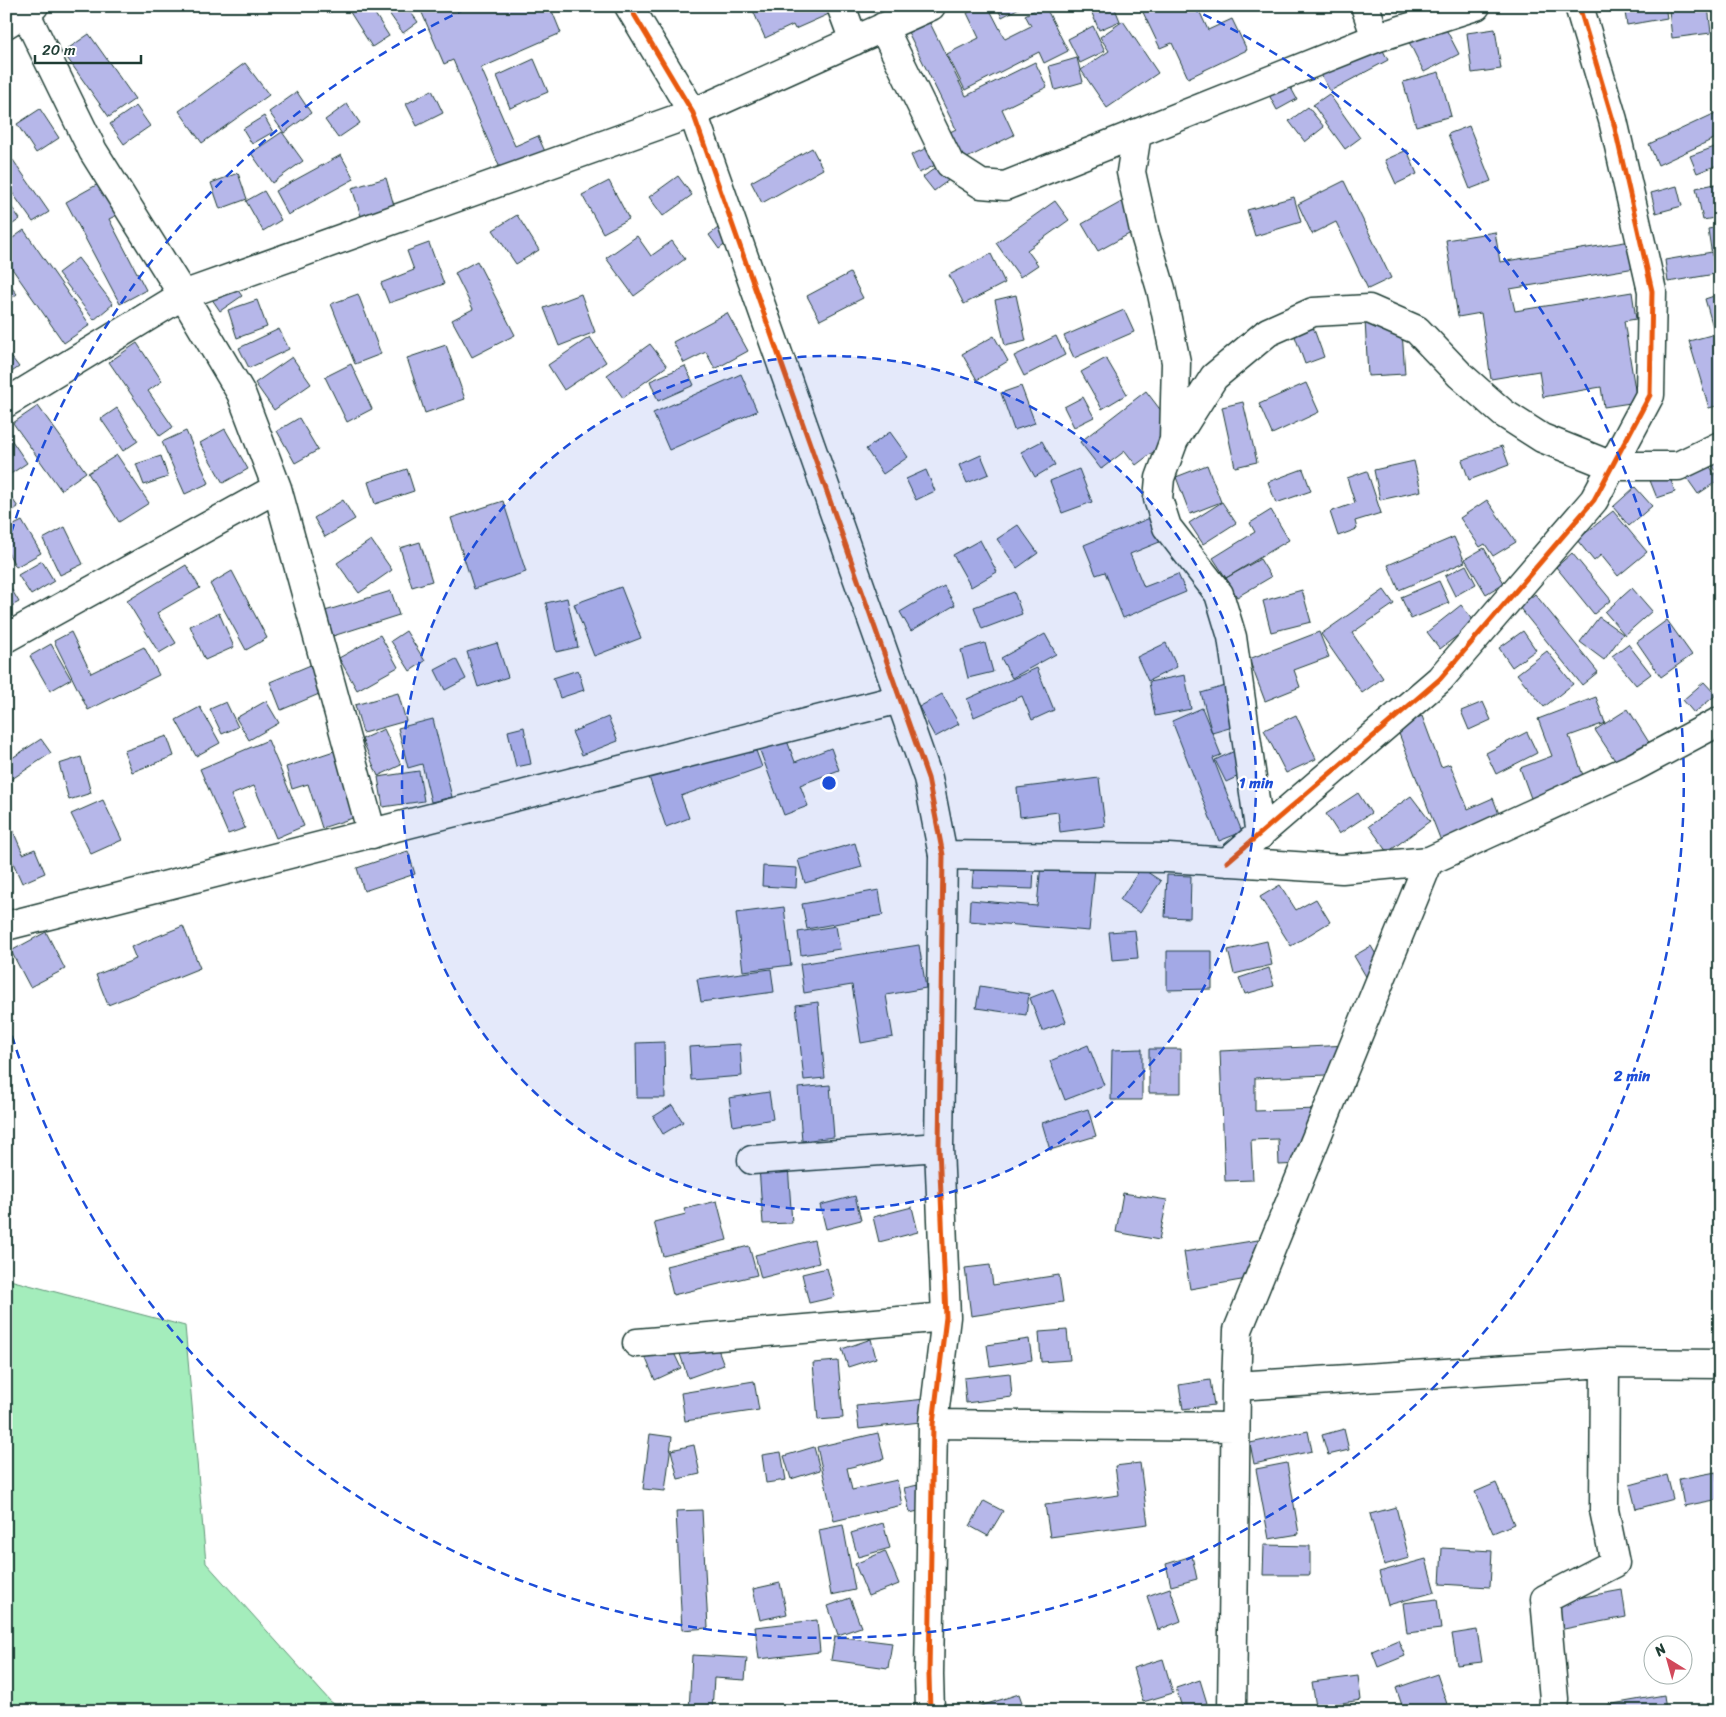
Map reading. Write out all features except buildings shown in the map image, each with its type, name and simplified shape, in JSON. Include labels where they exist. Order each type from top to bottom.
[{"type":"street","points":[[629,6],[693,113],[928,778],[942,855],[939,1147],[946,1317],[933,1424],[930,1711]]},
{"type":"street","points":[[841,6],[854,41]]},
{"type":"street","points":[[6,403],[183,295],[693,113],[931,6]]},
{"type":"street","points":[[1365,6],[1376,38]]},
{"type":"street","points":[[883,27],[950,164],[981,184],[1005,186],[1376,38],[1476,6]]},
{"type":"street","points":[[1227,862],[1440,679],[1594,500],[1650,395],[1652,292],[1613,120],[1580,6]]},
{"type":"street","points":[[22,12],[93,151],[183,295],[241,394],[277,488],[372,834]]},
{"type":"street","points":[[1137,133],[1131,172],[1176,362],[1174,440]]},
{"type":"street","points":[[1260,834],[1232,637],[1219,594],[1167,526],[1158,499],[1160,478],[1174,440],[1214,377],[1268,332],[1313,312],[1369,309],[1417,330],[1460,375],[1503,413],[1542,438],[1612,466],[1678,466],[1720,446]]},
{"type":"street","points":[[6,638],[277,488]]},
{"type":"street","points":[[6,926],[900,699]]},
{"type":"street","points":[[942,855],[1168,858],[1342,869],[1429,861],[1634,767],[1720,720]]},
{"type":"street","points":[[1232,1711],[1238,1330],[1429,861]]},
{"type":"street","points":[[752,1160],[939,1147]]},
{"type":"street","points":[[637,1343],[946,1317]]},
{"type":"street","points":[[1236,1386],[1605,1363],[1720,1364]]},
{"type":"street","points":[[1553,1711],[1554,1700],[1545,1599],[1615,1562],[1604,1510],[1605,1363]]},
{"type":"street","points":[[933,1424],[1235,1427]]},
{"type":"green space","points":[[6,1279],[185,1326],[206,1563],[330,1701],[344,1711],[6,1711]]},
{"type":"cycle path","points":[[629,6],[693,113],[928,778],[943,855],[939,1147],[946,1317],[933,1424],[930,1711]]},
{"type":"cycle path","points":[[1227,862],[1440,679],[1594,500],[1650,395],[1652,291],[1613,120],[1579,6]]}]
